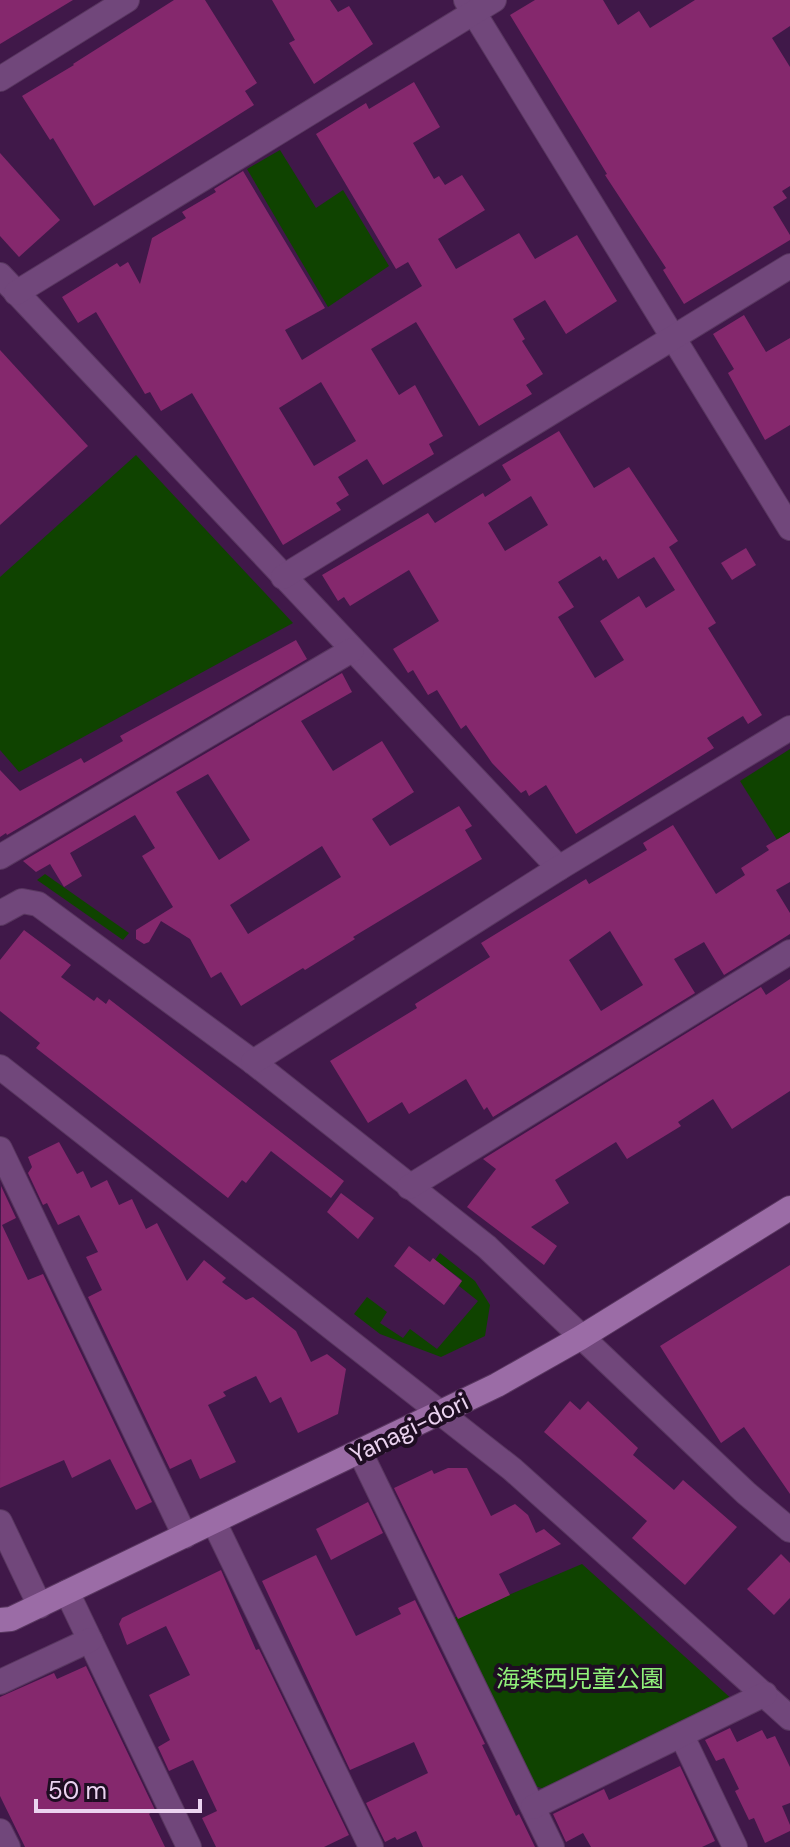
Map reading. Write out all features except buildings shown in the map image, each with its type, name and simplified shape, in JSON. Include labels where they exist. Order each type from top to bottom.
[{"type":"main road","name":"Yanagi-dori","points":[[4,1624],[497,1385],[580,1338],[790,1208]]},
{"type":"street","points":[[0,79],[127,0]]},
{"type":"street","points":[[559,868],[8,284],[478,4],[673,337],[790,528]]},
{"type":"street","points":[[283,577],[790,266]]},
{"type":"street","points":[[0,857],[352,650]]},
{"type":"street","points":[[253,1062],[559,868],[790,728]]},
{"type":"street","points":[[4,903],[22,901],[38,904],[253,1062],[487,1247],[535,1290],[580,1338],[790,1530]]},
{"type":"street","points":[[409,1187],[790,952]]},
{"type":"street","points":[[0,1067],[512,1469],[790,1718]]},
{"type":"street","points":[[0,1149],[185,1536]]},
{"type":"street","points":[[360,1452],[552,1847]]},
{"type":"street","points":[[0,1522],[9,1564],[40,1606]]},
{"type":"street","points":[[214,1522],[371,1847]]},
{"type":"street","points":[[67,1592],[189,1847]]},
{"type":"street","points":[[0,1682],[90,1640]]},
{"type":"street","points":[[533,1807],[765,1694]]},
{"type":"street","points":[[682,1736],[735,1847]]},
{"type":"street","points":[[0,1831],[8,1847]]},
{"type":"green space","points":[[280,150],[316,208],[343,190],[389,266],[328,307],[247,169]]},
{"type":"green space","points":[[136,455],[293,623],[19,772],[0,750],[0,577]]},
{"type":"green space","points":[[790,749],[790,832],[777,840],[740,781]]},
{"type":"green space","points":[[45,874],[129,933],[123,940],[37,880]]},
{"type":"green space","points":[[440,1253],[475,1281],[490,1305],[485,1336],[441,1357],[380,1334],[354,1314],[367,1297],[387,1312],[380,1323],[403,1338],[410,1329],[437,1349],[478,1301],[459,1286],[462,1280],[435,1260]]},
{"type":"green space","name":"海楽西児童公園","points":[[582,1564],[734,1701],[548,1790],[535,1786],[454,1618]]}]
